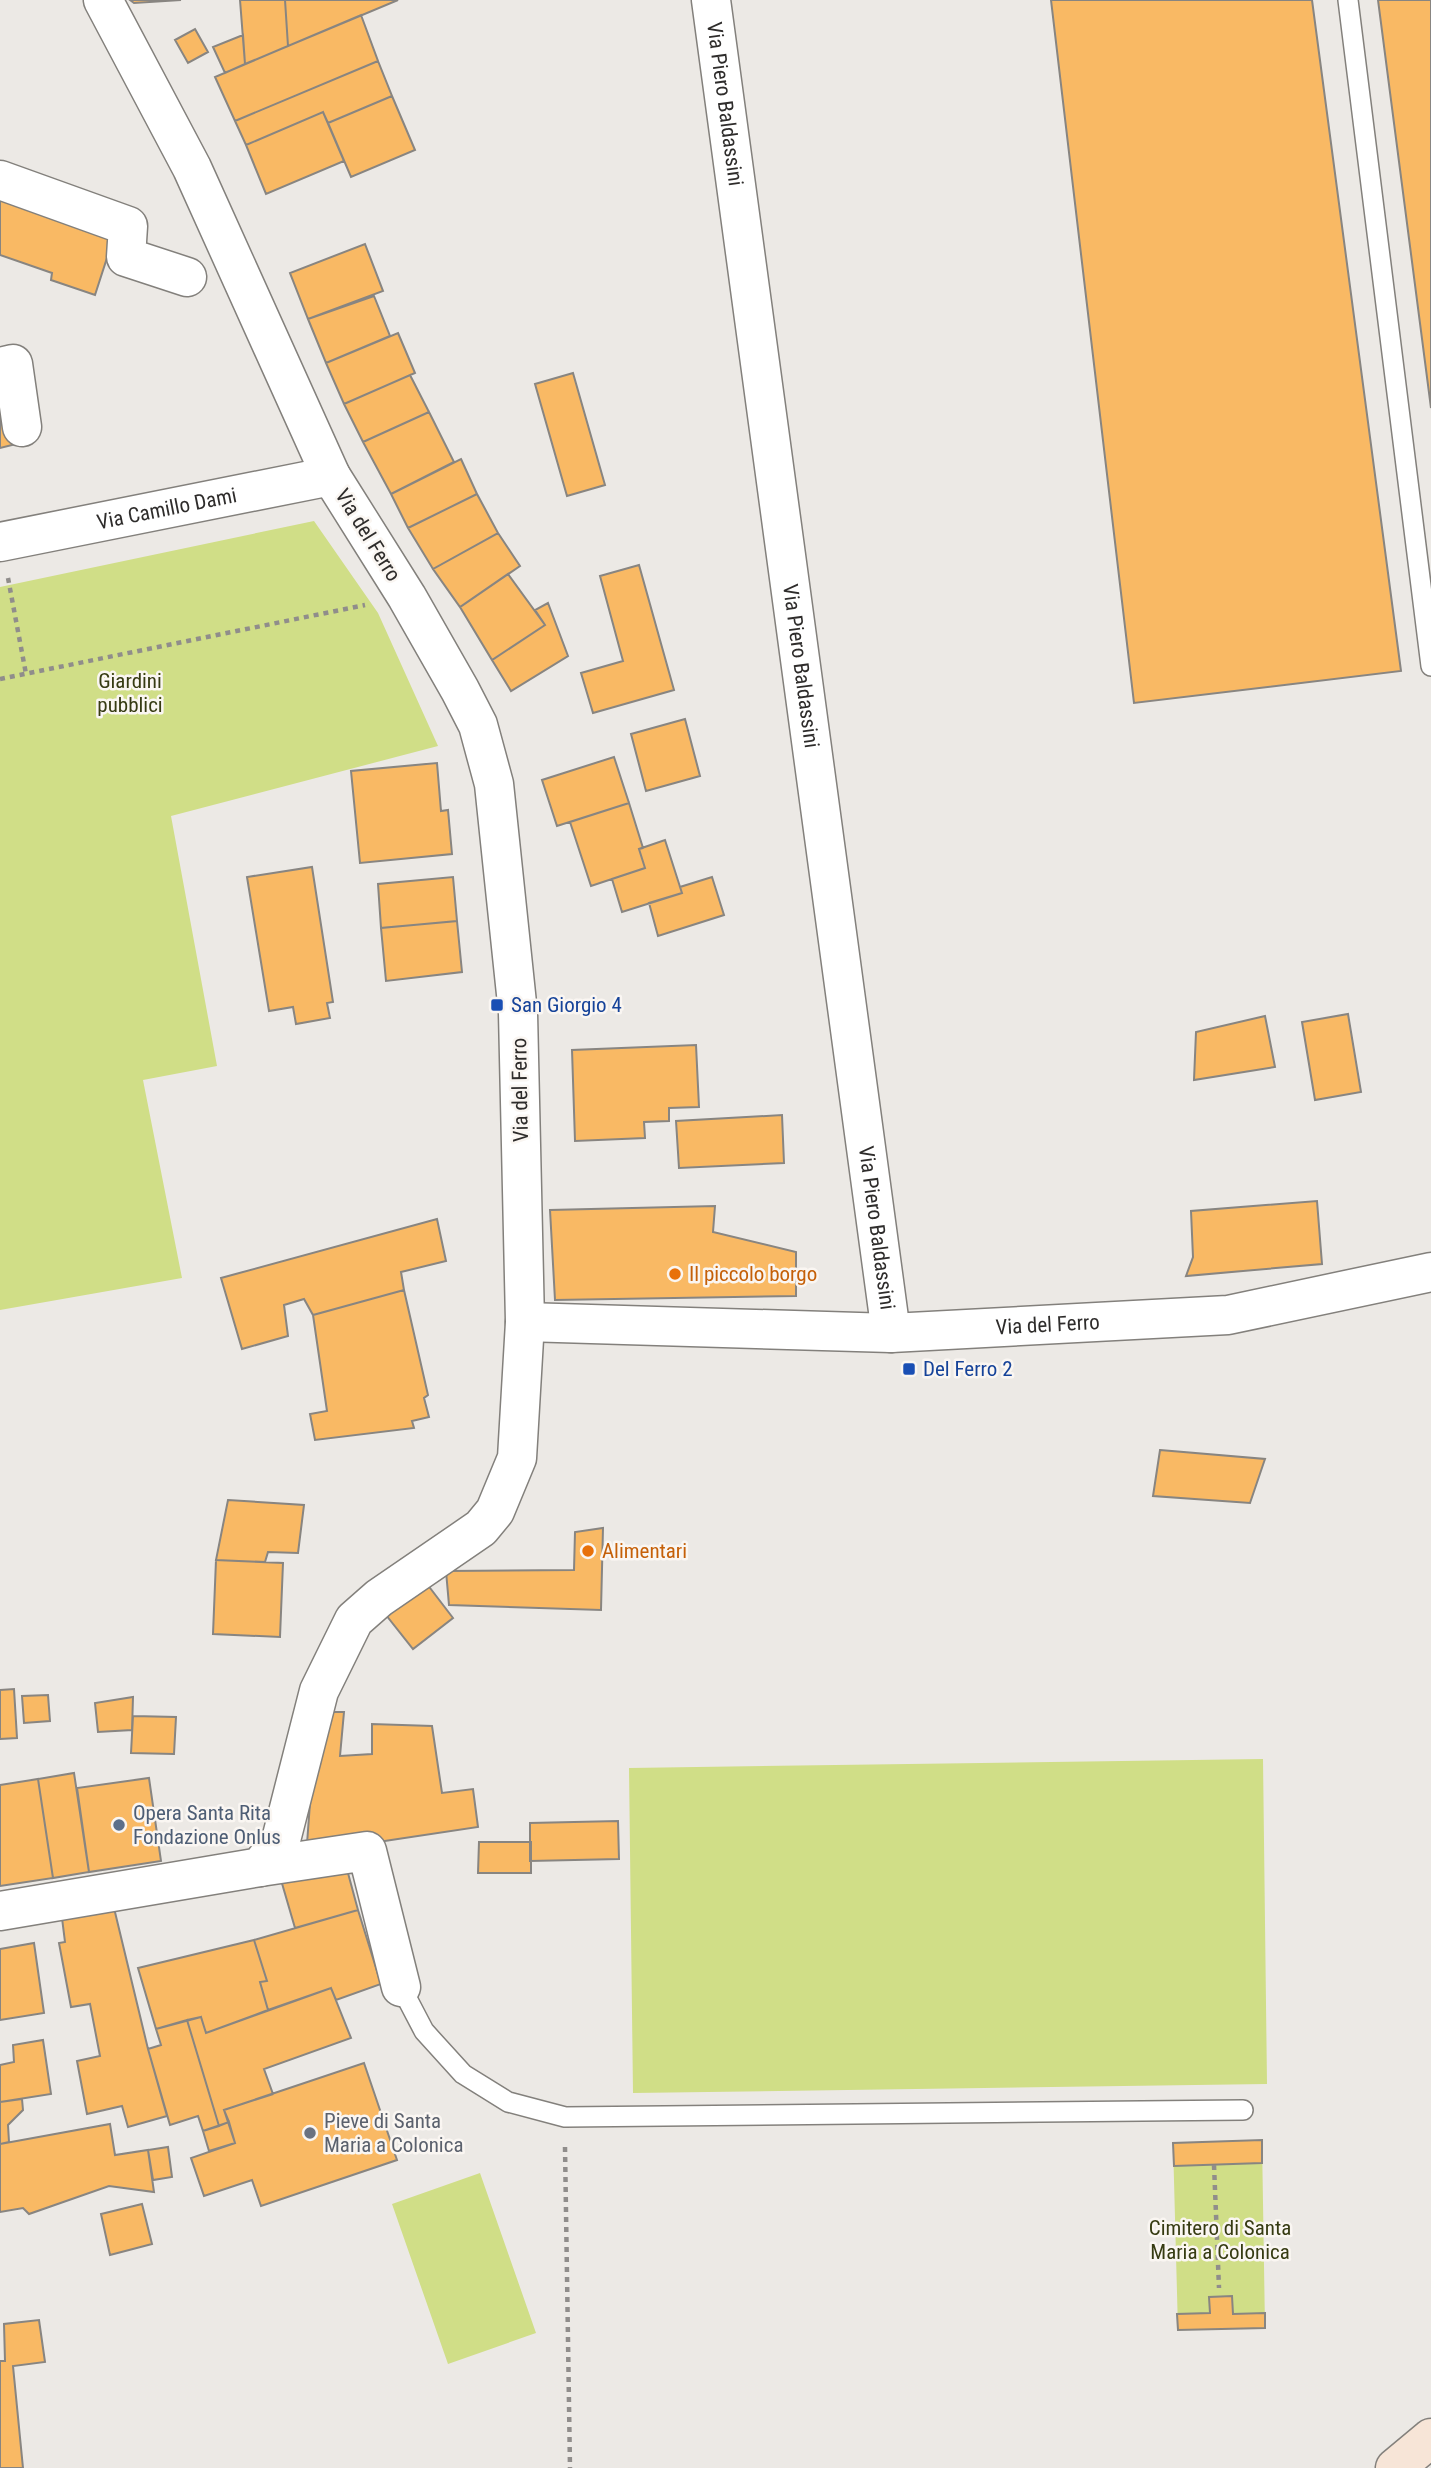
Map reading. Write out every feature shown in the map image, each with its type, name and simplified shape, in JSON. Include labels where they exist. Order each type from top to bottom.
[{"type":"main road","points":[[1395,2468],[1431,2438]]},
{"type":"street","name":"Via del Ferro","points":[[103,0],[192,169],[331,476],[407,597],[478,725],[495,784],[518,1013],[525,1322],[891,1333],[1228,1315],[1431,1272]]},
{"type":"street","name":"Via Piero Baldassini","points":[[710,0],[891,1333]]},
{"type":"street","points":[[0,180],[128,226],[126,257],[187,277]]},
{"type":"street","points":[[0,367],[13,364],[22,426]]},
{"type":"street","name":"Via Camillo Dami","points":[[1,541],[331,476]]},
{"type":"street","points":[[260,1867],[281,1840],[319,1691],[354,1620],[379,1598],[481,1528],[500,1501],[517,1458],[525,1322]]},
{"type":"street","points":[[0,1911],[366,1851],[401,1987]]},
{"type":"lane","points":[[1348,0],[1431,666]]},
{"type":"lane","points":[[401,1987],[424,2031],[463,2074],[508,2102],[565,2117],[1243,2110]]},
{"type":"path","points":[[1,541],[26,674]]},
{"type":"path","points":[[0,679],[407,597]]},
{"type":"path","points":[[565,2117],[570,2468]]},
{"type":"path","points":[[1214,2165],[1219,2288]]},
{"type":"green space","name":"Giardini pubblici","points":[[314,521],[378,613],[438,746],[171,816],[217,1066],[143,1080],[182,1278],[0,1310],[0,587]]},
{"type":"green space","points":[[1263,1759],[1267,2084],[633,2093],[629,1768]]},
{"type":"green space","name":"Cimitero di Santa Maria a Colonica","points":[[1262,2140],[1265,2328],[1178,2330],[1173,2143]]},
{"type":"green space","points":[[480,2173],[536,2333],[448,2364],[392,2204]]},
{"type":"building","points":[[130,0],[181,0],[134,3]]},
{"type":"building","points":[[240,0],[285,0],[288,46],[245,64]]},
{"type":"building","points":[[285,0],[398,0],[288,46]]},
{"type":"building","points":[[1051,0],[1312,0],[1401,671],[1134,703]]},
{"type":"building","points":[[1378,0],[1431,0],[1431,408]]},
{"type":"building","points":[[361,15],[378,61],[235,121],[215,77]]},
{"type":"building","points":[[195,29],[208,52],[188,63],[175,40]]},
{"type":"building","points":[[243,35],[245,64],[225,73],[213,47]]},
{"type":"building","points":[[378,61],[392,96],[328,123],[323,112],[246,145],[235,121]]},
{"type":"building","points":[[392,96],[415,150],[351,177],[328,123]]},
{"type":"building","points":[[323,112],[344,161],[266,194],[246,145]]},
{"type":"building","points":[[0,198],[117,227],[95,295],[51,280],[52,273],[0,255]]},
{"type":"building","points":[[365,244],[383,291],[308,319],[290,273]]},
{"type":"building","points":[[374,296],[390,336],[326,363],[308,319]]},
{"type":"building","points":[[398,333],[415,373],[344,404],[326,363]]},
{"type":"building","points":[[573,373],[605,485],[567,496],[535,384]]},
{"type":"building","points":[[0,374],[16,444],[0,448]]},
{"type":"building","points":[[410,375],[429,412],[363,442],[344,404]]},
{"type":"building","points":[[429,412],[454,462],[391,494],[363,442]]},
{"type":"building","points":[[461,459],[477,494],[408,528],[391,494]]},
{"type":"building","points":[[477,494],[498,533],[433,569],[408,528]]},
{"type":"building","points":[[498,533],[520,566],[460,607],[433,569]]},
{"type":"building","points":[[639,565],[674,690],[593,713],[581,673],[623,661],[600,576]]},
{"type":"building","points":[[508,574],[545,625],[492,660],[460,607]]},
{"type":"building","points":[[548,603],[568,656],[511,691],[492,660],[545,625],[535,610]]},
{"type":"building","points":[[685,719],[700,776],[646,791],[631,734]]},
{"type":"building","points":[[614,757],[629,803],[557,826],[542,780]]},
{"type":"building","points":[[437,763],[441,811],[448,810],[452,854],[360,863],[351,771]]},
{"type":"building","points":[[629,803],[643,848],[639,849],[645,868],[591,886],[570,822]]},
{"type":"building","points":[[665,840],[682,893],[622,912],[612,879],[645,868],[639,849]]},
{"type":"building","points":[[312,867],[333,1002],[327,1003],[330,1018],[296,1024],[293,1007],[269,1011],[247,877]]},
{"type":"building","points":[[453,877],[457,921],[381,928],[378,884]]},
{"type":"building","points":[[712,877],[724,915],[658,936],[649,903],[682,893],[680,887]]},
{"type":"building","points":[[457,921],[462,972],[386,981],[381,928]]},
{"type":"building","points":[[1348,1014],[1361,1092],[1315,1100],[1302,1022]]},
{"type":"building","points":[[1265,1016],[1275,1067],[1194,1080],[1196,1032]]},
{"type":"building","points":[[696,1045],[699,1107],[669,1108],[669,1121],[644,1122],[645,1138],[575,1141],[572,1050]]},
{"type":"building","points":[[782,1115],[784,1163],[679,1168],[676,1121]]},
{"type":"building","points":[[1317,1201],[1322,1264],[1186,1276],[1193,1257],[1191,1211]]},
{"type":"building","name":"Il piccolo borgo","points":[[715,1206],[713,1232],[796,1252],[796,1296],[555,1300],[550,1210]]},
{"type":"building","points":[[437,1219],[446,1261],[401,1272],[404,1290],[313,1315],[304,1299],[284,1305],[288,1336],[242,1349],[221,1278]]},
{"type":"building","points":[[404,1290],[428,1395],[424,1398],[429,1417],[412,1421],[414,1428],[315,1440],[310,1414],[327,1411],[313,1315]]},
{"type":"building","points":[[1160,1450],[1265,1459],[1250,1503],[1153,1496]]},
{"type":"building","points":[[228,1500],[304,1505],[298,1553],[268,1552],[265,1562],[216,1560]]},
{"type":"building","name":"Alimentari","points":[[603,1528],[601,1610],[449,1605],[446,1571],[574,1570],[575,1532]]},
{"type":"building","points":[[216,1560],[283,1563],[280,1637],[213,1634]]},
{"type":"building","points":[[427,1584],[453,1618],[413,1649],[386,1615]]},
{"type":"building","points":[[14,1689],[17,1738],[0,1739],[0,1690]]},
{"type":"building","points":[[48,1695],[50,1721],[24,1723],[22,1696]]},
{"type":"building","points":[[133,1697],[132,1730],[98,1732],[95,1703]]},
{"type":"building","points":[[328,1712],[344,1712],[340,1756],[372,1754],[372,1724],[432,1726],[442,1793],[473,1789],[478,1827],[378,1842],[307,1844],[313,1762]]},
{"type":"building","points":[[133,1716],[176,1717],[174,1754],[131,1753]]},
{"type":"building","points":[[74,1773],[89,1872],[53,1878],[38,1779]]},
{"type":"building","name":"Opera Santa Rita Fondazione Onlus","points":[[149,1778],[161,1861],[89,1872],[77,1788]]},
{"type":"building","points":[[38,1779],[53,1878],[0,1886],[0,1785]]},
{"type":"building","points":[[618,1821],[619,1859],[530,1861],[530,1823]]},
{"type":"building","points":[[479,1842],[531,1842],[531,1873],[478,1873]]},
{"type":"building","points":[[345,1862],[358,1910],[295,1928],[281,1880]]},
{"type":"building","points":[[114,1908],[167,2116],[128,2127],[122,2106],[87,2114],[77,2061],[100,2056],[90,2004],[71,2007],[59,1943],[65,1942],[62,1918]]},
{"type":"building","points":[[358,1910],[381,1984],[336,2000],[331,1988],[268,2010],[260,1982],[267,1981],[254,1940]]},
{"type":"building","points":[[254,1940],[267,1981],[260,1982],[268,2010],[206,2033],[201,2017],[156,2029],[138,1968]]},
{"type":"building","points":[[34,1943],[44,2013],[0,2020],[0,1949]]},
{"type":"building","points":[[331,1988],[351,2038],[264,2069],[273,2094],[224,2110],[229,2122],[219,2126],[187,2020],[201,2017],[206,2033]]},
{"type":"building","points":[[187,2020],[219,2126],[203,2131],[198,2116],[170,2125],[148,2049],[161,2045],[156,2029]]},
{"type":"building","points":[[43,2040],[51,2094],[0,2102],[0,2065],[14,2062],[13,2045]]},
{"type":"building","name":"Pieve di Santa Maria a Colonica","points":[[364,2063],[397,2160],[261,2206],[252,2180],[204,2196],[191,2158],[235,2143],[224,2110]]},
{"type":"building","points":[[22,2099],[23,2110],[8,2125],[9,2142],[0,2144],[0,2102]]},
{"type":"building","points":[[229,2122],[235,2143],[209,2151],[203,2131]]},
{"type":"building","points":[[110,2124],[115,2155],[148,2150],[154,2192],[109,2186],[29,2214],[23,2208],[0,2212],[0,2144]]},
{"type":"building","points":[[1262,2140],[1262,2163],[1174,2166],[1173,2143]]},
{"type":"building","points":[[168,2147],[172,2177],[153,2180],[148,2150]]},
{"type":"building","points":[[142,2204],[152,2244],[110,2255],[101,2214]]},
{"type":"building","points":[[1232,2296],[1233,2314],[1265,2313],[1265,2328],[1178,2330],[1177,2314],[1210,2313],[1209,2297]]},
{"type":"building","points":[[39,2320],[45,2362],[13,2366],[23,2468],[0,2468],[0,2361],[5,2361],[4,2324]]},
{"type":"place","name":"San Giorgio 4","points":[[497,1005]]},
{"type":"place","name":"Il piccolo borgo","points":[[675,1274]]},
{"type":"place","name":"Del Ferro 2","points":[[909,1369]]},
{"type":"place","name":"Alimentari","points":[[588,1551]]},
{"type":"place","name":"Opera Santa Rita Fondazione Onlus","points":[[119,1825]]},
{"type":"place","name":"Pieve di Santa Maria a Colonica","points":[[310,2133]]}]
